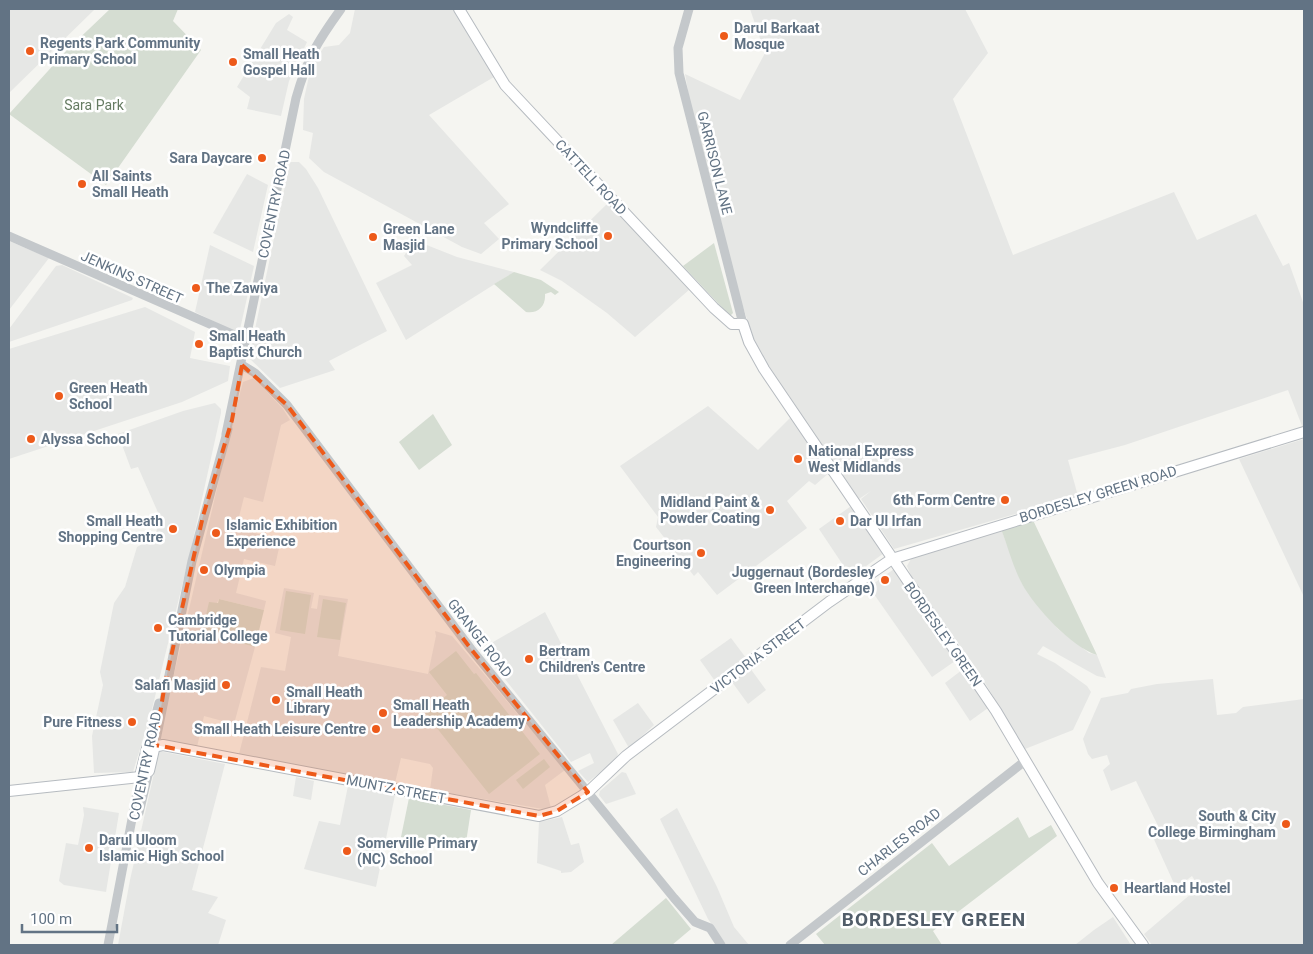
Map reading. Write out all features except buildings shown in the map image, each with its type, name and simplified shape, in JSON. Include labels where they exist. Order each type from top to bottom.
[{"type":"main road","name":"CATTELL ROAD","points":[[459,9],[505,85],[714,308],[732,324],[743,324]]},
{"type":"main road","name":"BORDESLEY GREEN","points":[[743,324],[749,342],[764,369],[975,680],[1098,883],[1142,945]]},
{"type":"main road","name":"BORDESLEY GREEN ROAD","points":[[892,559],[1304,432]]},
{"type":"main road","name":"VICTORIA STREET","points":[[626,756],[829,602],[892,559]]},
{"type":"main road","name":"MUNTZ STREET","points":[[151,746],[539,816],[557,811],[588,792],[626,756]]},
{"type":"main road","name":"COVENTRY ROAD","points":[[150,771],[151,746]]},
{"type":"main road","name":"COVENTRY ROAD","points":[[140,777],[151,746]]},
{"type":"main road","points":[[9,791],[140,777],[150,771]]},
{"type":"street","name":"COVENTRY ROAD","points":[[151,746],[203,516],[226,434],[232,420],[232,408],[296,98],[306,65],[318,41],[340,9]]},
{"type":"street","name":"GARRISON LANE","points":[[689,9],[678,48],[679,73],[743,324]]},
{"type":"street","name":"JENKINS STREET","points":[[9,236],[246,340]]},
{"type":"street","name":"GRANGE ROAD","points":[[242,365],[255,373],[286,405],[471,649],[695,922],[710,928],[722,945]]},
{"type":"street","name":"CHARLES ROAD","points":[[790,945],[1025,761]]},
{"type":"street","name":"COVENTRY ROAD","points":[[130,842],[150,771]]},
{"type":"street","name":"COVENTRY ROAD","points":[[108,945],[130,842],[140,777]]},
{"type":"highlighted area","points":[[242,365],[287,405],[471,649],[588,792],[557,811],[539,816],[155,745],[165,683],[203,516],[232,420]]},
{"type":"shaded area","name":"Regents Park Community Primary School","points":[[9,9],[95,9],[9,93]]},
{"type":"shaded area","points":[[355,9],[454,9],[494,77],[429,115],[509,204],[484,223],[499,239],[481,254],[462,247],[324,172],[309,158],[313,133],[303,130],[304,99],[311,67],[324,47],[339,45],[350,33]]},
{"type":"shaded area","points":[[750,9],[965,9],[988,53],[953,99],[1013,255],[1174,192],[1197,240],[1256,214],[1283,266],[1289,263],[1304,305],[1304,431],[1288,390],[1125,445],[1068,460],[1078,496],[894,549],[861,499],[871,491],[859,499],[757,349],[736,286],[693,119],[685,74],[740,100],[765,53]]},
{"type":"shaded area","points":[[289,14],[293,17],[287,30],[307,42],[289,81],[281,116],[247,109],[250,97],[237,87],[276,23]]},
{"type":"shaded area","points":[[290,162],[299,162],[306,169],[318,188],[387,331],[329,361],[335,370],[280,388],[249,358]]},
{"type":"shaded area","points":[[247,174],[268,185],[253,252],[213,233]]},
{"type":"shaded area","name":"Wyndcliffe Primary School","points":[[609,202],[690,289],[635,337],[607,313],[562,281],[540,270]]},
{"type":"shaded area","points":[[414,240],[457,257],[514,272],[406,340],[376,283],[412,265],[404,256]]},
{"type":"shaded area","points":[[9,241],[49,258],[9,310]]},
{"type":"shaded area","points":[[210,245],[254,266],[239,334],[195,312]]},
{"type":"shaded area","points":[[62,265],[133,298],[132,300],[9,342],[9,329],[56,266]]},
{"type":"shaded area","points":[[145,307],[195,332],[190,358],[230,366],[228,381],[182,402],[9,459],[9,349]]},
{"type":"shaded area","points":[[254,378],[283,409],[290,420],[281,425],[263,502],[244,497],[236,529],[281,539],[275,566],[244,559],[236,593],[266,601],[264,610],[219,599],[202,633],[255,647],[234,724],[204,716],[197,747],[159,739],[234,415],[243,382]]},
{"type":"shaded area","points":[[215,403],[221,409],[221,413],[190,553],[152,709],[133,772],[94,773],[92,736],[103,685],[100,672],[114,603],[125,587],[137,547],[155,537],[160,517],[138,467],[131,469],[118,434],[183,411]]},
{"type":"shaded area","points":[[708,406],[758,450],[791,417],[829,473],[815,485],[809,481],[787,501],[807,528],[717,595],[698,572],[694,576],[656,527],[658,517],[620,466]]},
{"type":"shaded area","points":[[1304,439],[1304,597],[1239,459]]},
{"type":"shaded area","points":[[854,504],[884,553],[851,577],[819,529]]},
{"type":"shaded area","points":[[1001,529],[1022,584],[1058,629],[1089,653],[1097,655],[1106,678],[1097,676],[1043,646],[1037,654],[1055,663],[1087,686],[1091,692],[1073,730],[1025,749],[976,668],[912,578],[907,566],[912,557]]},
{"type":"shaded area","points":[[894,569],[958,659],[932,677],[869,587]]},
{"type":"shaded area","name":"Small Heath Leadership Academy","points":[[284,588],[314,593],[311,608],[317,609],[319,595],[348,599],[338,656],[428,674],[436,636],[435,631],[452,636],[565,770],[545,785],[551,808],[543,809],[430,790],[433,768],[430,764],[401,758],[395,783],[239,754],[261,667],[285,671],[291,637],[275,633]]},
{"type":"shaded area","points":[[545,612],[618,754],[616,760],[588,782],[578,771],[594,763],[590,753],[571,762],[481,649]]},
{"type":"shaded area","points":[[731,638],[746,658],[715,681],[700,660]]},
{"type":"shaded area","points":[[750,668],[766,690],[748,704],[732,682]]},
{"type":"shaded area","points":[[962,670],[988,708],[970,721],[945,683]]},
{"type":"shaded area","points":[[1213,679],[1217,715],[1236,713],[1243,707],[1304,699],[1304,944],[1302,945],[1152,945],[1144,934],[1199,887],[1192,876],[1176,888],[1152,835],[1161,832],[1136,781],[1111,791],[1103,770],[1110,764],[1107,755],[1092,759],[1088,754],[1083,739],[1101,698],[1128,693],[1131,689],[1157,684]]},
{"type":"shaded area","points":[[638,703],[654,725],[629,748],[613,720]]},
{"type":"shaded area","points":[[159,751],[225,764],[192,890],[218,897],[208,913],[226,920],[218,945],[118,945],[130,880]]},
{"type":"shaded area","points":[[622,772],[626,773],[636,794],[606,804],[599,795],[600,791]]},
{"type":"shaded area","points":[[296,777],[314,781],[311,800],[293,796]]},
{"type":"shaded area","name":"Somerville Primary (NC) School","points":[[348,786],[395,795],[376,887],[304,869],[319,821],[340,825]]},
{"type":"shaded area","name":"Darul Uloom Islamic High School","points":[[83,807],[119,813],[106,892],[64,885],[59,881],[66,843],[78,845],[84,815]]},
{"type":"shaded area","points":[[677,808],[717,887],[734,927],[749,945],[726,945],[708,919],[660,819]]},
{"type":"shaded area","points":[[562,817],[571,845],[579,843],[584,862],[571,872],[561,873],[561,871],[537,863],[539,822]]},
{"type":"shaded area","points":[[1113,917],[1131,945],[1075,945],[1094,930]]},
{"type":"green space","name":"Sara Park","points":[[110,9],[178,9],[173,21],[201,50],[106,185],[9,114],[67,50]]},
{"type":"green space","points":[[714,243],[733,313],[730,316],[683,266]]},
{"type":"green space","points":[[514,272],[541,280],[559,292],[555,295],[551,292],[545,294],[543,305],[538,310],[526,312],[494,284]]},
{"type":"green space","points":[[433,414],[452,445],[419,470],[399,442]]},
{"type":"green space","points":[[1032,518],[1097,655],[1087,651],[1065,635],[1036,604],[1022,584],[1001,529]]},
{"type":"green space","points":[[286,591],[311,595],[305,634],[280,630]]},
{"type":"green space","points":[[219,599],[264,610],[255,647],[202,633],[209,602],[218,603]]},
{"type":"green space","points":[[323,599],[346,603],[340,640],[317,637]]},
{"type":"green space","points":[[456,651],[474,674],[476,673],[540,754],[489,794],[425,713],[447,695],[429,672]]},
{"type":"green space","points":[[544,759],[550,767],[523,789],[516,780]]},
{"type":"green space","points":[[409,798],[471,810],[465,849],[401,837]]},
{"type":"green space","points":[[1018,817],[1029,838],[1051,825],[1057,836],[933,931],[942,945],[825,945],[816,934],[932,843],[949,866]]},
{"type":"green space","points":[[666,898],[691,929],[672,945],[611,945]]},
{"type":"place","name":"Darul Barkaat Mosque","points":[[724,36]]},
{"type":"place","name":"Regents Park Community Primary School","points":[[30,51]]},
{"type":"place","name":"Small Heath Gospel Hall","points":[[233,62]]},
{"type":"place","name":"Sara Daycare","points":[[262,158]]},
{"type":"place","name":"All Saints Small Heath","points":[[82,184]]},
{"type":"place","name":"Wyndcliffe Primary School","points":[[608,236]]},
{"type":"place","name":"Green Lane Masjid","points":[[373,237]]},
{"type":"place","name":"The Zawiya","points":[[196,288]]},
{"type":"place","name":"Small Heath Baptist Church","points":[[199,344]]},
{"type":"place","name":"Green Heath School","points":[[59,396]]},
{"type":"place","name":"Alyssa School","points":[[31,439]]},
{"type":"place","name":"National Express West Midlands","points":[[798,459]]},
{"type":"place","name":"6th Form Centre","points":[[1005,500]]},
{"type":"place","name":"Midland Paint & Powder Coating","points":[[770,510]]},
{"type":"place","name":"Dar Ul Irfan","points":[[840,521]]},
{"type":"place","name":"Small Heath Shopping Centre","points":[[173,529]]},
{"type":"place","name":"Islamic Exhibition Experience","points":[[216,533]]},
{"type":"place","name":"Courtson Engineering","points":[[701,553]]},
{"type":"place","name":"Olympia","points":[[204,570]]},
{"type":"place","name":"Juggernaut (Bordesley Green Interchange)","points":[[885,580]]},
{"type":"place","name":"Cambridge Tutorial College","points":[[158,628]]},
{"type":"place","name":"Bertram Children's Centre","points":[[529,659]]},
{"type":"place","name":"Salafi Masjid","points":[[226,685]]},
{"type":"place","name":"Small Heath Library","points":[[276,700]]},
{"type":"place","name":"Small Heath Leadership Academy","points":[[383,713]]},
{"type":"place","name":"Pure Fitness","points":[[132,722]]},
{"type":"place","name":"Small Heath Leisure Centre","points":[[376,729]]},
{"type":"place","name":"South & City College Birmingham","points":[[1286,824]]},
{"type":"place","name":"Darul Uloom Islamic High School","points":[[89,848]]},
{"type":"place","name":"Somerville Primary (NC) School","points":[[347,851]]},
{"type":"place","name":"Heartland Hostel","points":[[1114,888]]},
{"type":"district","name":"BORDESLEY GREEN","points":[[934,919]]}]
